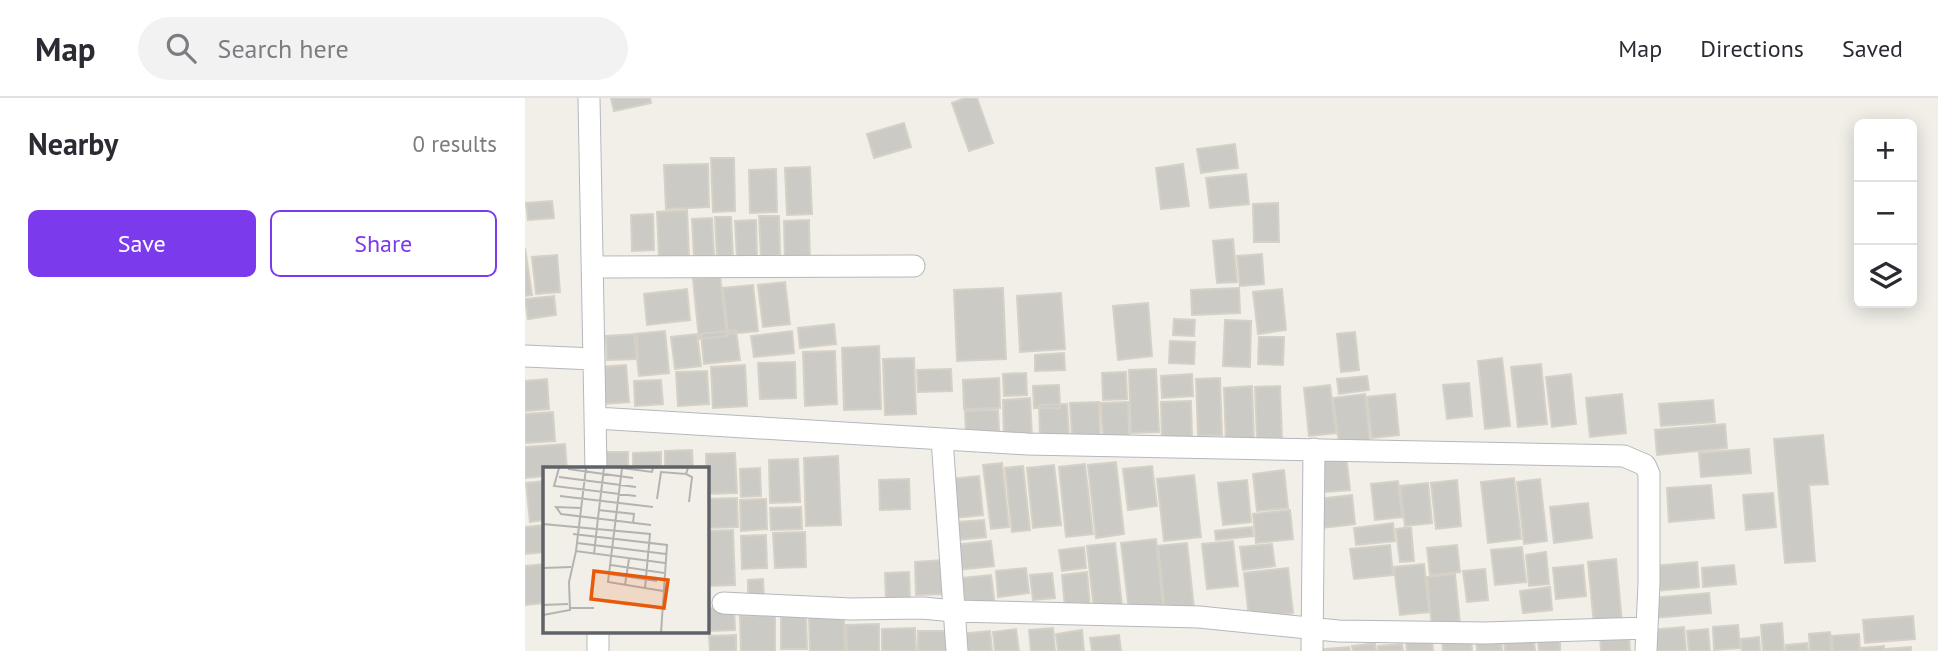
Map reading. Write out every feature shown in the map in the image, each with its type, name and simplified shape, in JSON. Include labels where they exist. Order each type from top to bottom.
[{"type":"street","points":[[589,98],[596,467]]},
{"type":"street","points":[[593,267],[915,267]]},
{"type":"street","points":[[525,356],[594,359]]},
{"type":"street","points":[[596,418],[1027,444],[1606,454],[1637,460],[1645,465],[1649,474],[1646,651]]},
{"type":"street","points":[[942,439],[957,651]]},
{"type":"street","points":[[1313,640],[1314,449]]},
{"type":"street","points":[[723,603],[851,609],[923,608],[1199,617],[1313,640],[1647,628]]},
{"type":"building","points":[[611,98],[650,98],[651,103],[614,111]]},
{"type":"building","points":[[965,98],[977,98],[993,143],[969,151],[952,103]]},
{"type":"building","points":[[904,123],[911,147],[874,158],[867,134]]},
{"type":"building","points":[[1235,144],[1238,168],[1201,173],[1197,149]]},
{"type":"building","points":[[711,158],[734,158],[735,211],[713,212]]},
{"type":"building","points":[[708,164],[709,207],[666,209],[664,165]]},
{"type":"building","points":[[1183,164],[1189,206],[1161,209],[1156,168]]},
{"type":"building","points":[[810,167],[812,214],[787,215],[785,168]]},
{"type":"building","points":[[776,169],[777,212],[750,213],[749,170]]},
{"type":"building","points":[[1246,174],[1249,204],[1210,208],[1206,178]]},
{"type":"building","points":[[552,201],[554,218],[528,220],[526,203]]},
{"type":"building","points":[[1278,203],[1279,242],[1254,242],[1253,204]]},
{"type":"building","points":[[687,210],[689,256],[659,257],[657,212]]},
{"type":"building","points":[[653,214],[654,250],[632,251],[631,215]]},
{"type":"building","points":[[759,216],[779,216],[780,255],[761,256]]},
{"type":"building","points":[[715,217],[731,217],[733,258],[717,259]]},
{"type":"building","points":[[712,218],[714,256],[694,257],[692,219]]},
{"type":"building","points":[[756,220],[757,258],[737,259],[735,221]]},
{"type":"building","points":[[809,220],[810,261],[785,262],[784,221]]},
{"type":"building","points":[[1233,239],[1237,282],[1217,283],[1213,241]]},
{"type":"building","points":[[525,248],[532,295],[525,296]]},
{"type":"building","points":[[1262,254],[1264,284],[1240,286],[1237,256]]},
{"type":"building","points":[[557,255],[560,292],[536,294],[532,257]]},
{"type":"building","points":[[720,276],[727,336],[699,339],[693,279]]},
{"type":"building","points":[[785,282],[790,324],[763,327],[758,285]]},
{"type":"building","points":[[753,285],[758,331],[728,334],[723,288]]},
{"type":"building","points":[[1003,288],[1006,359],[957,361],[954,290]]},
{"type":"building","points":[[1239,288],[1240,313],[1192,315],[1191,290]]},
{"type":"building","points":[[687,289],[690,320],[647,325],[644,294]]},
{"type":"building","points":[[1282,289],[1286,330],[1258,334],[1253,292]]},
{"type":"building","points":[[1061,293],[1065,349],[1020,352],[1017,296]]},
{"type":"building","points":[[554,296],[556,315],[528,319],[525,299]]},
{"type":"building","points":[[1148,303],[1152,356],[1118,360],[1113,306]]},
{"type":"building","points":[[1174,319],[1195,320],[1194,336],[1173,335]]},
{"type":"building","points":[[1225,320],[1251,321],[1250,367],[1223,366]]},
{"type":"building","points":[[834,324],[836,344],[800,348],[798,328]]},
{"type":"building","points":[[736,330],[740,360],[704,364],[701,334]]},
{"type":"building","points":[[665,331],[669,373],[639,376],[634,334]]},
{"type":"building","points":[[792,331],[794,353],[754,357],[751,336]]},
{"type":"building","points":[[1355,332],[1359,370],[1341,372],[1337,334]]},
{"type":"building","points":[[637,334],[638,359],[607,360],[606,336]]},
{"type":"building","points":[[697,334],[701,366],[675,369],[671,337]]},
{"type":"building","points":[[1259,337],[1284,337],[1283,365],[1258,364]]},
{"type":"building","points":[[1170,341],[1195,342],[1194,364],[1169,363]]},
{"type":"building","points":[[879,346],[881,409],[844,410],[842,348]]},
{"type":"building","points":[[835,351],[837,404],[805,406],[803,352]]},
{"type":"building","points":[[1064,353],[1065,370],[1035,371],[1035,355]]},
{"type":"building","points":[[914,358],[916,414],[885,415],[883,359]]},
{"type":"building","points":[[1502,358],[1510,426],[1485,429],[1478,361]]},
{"type":"building","points":[[795,362],[796,398],[760,399],[758,363]]},
{"type":"building","points":[[1541,364],[1547,424],[1518,427],[1511,367]]},
{"type":"building","points":[[626,365],[629,402],[604,404],[601,367]]},
{"type":"building","points":[[745,365],[747,406],[713,408],[711,367]]},
{"type":"building","points":[[951,369],[952,391],[918,392],[917,370]]},
{"type":"building","points":[[1156,369],[1159,432],[1131,433],[1129,370]]},
{"type":"building","points":[[707,371],[709,404],[678,406],[676,372]]},
{"type":"building","points":[[1126,372],[1127,399],[1103,400],[1102,373]]},
{"type":"building","points":[[1026,373],[1027,395],[1004,396],[1003,374]]},
{"type":"building","points":[[1192,374],[1193,396],[1162,398],[1161,376]]},
{"type":"building","points":[[1571,374],[1576,424],[1552,427],[1546,377]]},
{"type":"building","points":[[1367,376],[1369,390],[1339,394],[1337,379]]},
{"type":"building","points":[[999,378],[1000,408],[964,409],[963,380]]},
{"type":"building","points":[[1220,378],[1222,435],[1198,436],[1196,379]]},
{"type":"building","points":[[547,379],[549,409],[525,411],[525,381]]},
{"type":"building","points":[[661,380],[663,404],[635,406],[634,381]]},
{"type":"building","points":[[1469,383],[1472,416],[1447,419],[1443,385]]},
{"type":"building","points":[[1059,385],[1060,408],[1034,408],[1033,386]]},
{"type":"building","points":[[1330,385],[1336,433],[1309,436],[1304,388]]},
{"type":"building","points":[[1252,386],[1254,442],[1226,443],[1224,388]]},
{"type":"building","points":[[1280,386],[1282,438],[1257,439],[1255,387]]},
{"type":"building","points":[[1365,394],[1370,441],[1339,444],[1333,398]]},
{"type":"building","points":[[1395,394],[1399,435],[1372,438],[1367,397]]},
{"type":"building","points":[[1622,394],[1626,433],[1590,437],[1586,398]]},
{"type":"building","points":[[1030,398],[1032,436],[1004,437],[1003,400]]},
{"type":"building","points":[[1713,400],[1715,422],[1661,426],[1659,404]]},
{"type":"building","points":[[1191,401],[1192,438],[1162,440],[1161,402]]},
{"type":"building","points":[[1099,402],[1100,435],[1072,436],[1070,403]]},
{"type":"building","points":[[1128,402],[1129,438],[1103,439],[1101,403]]},
{"type":"building","points":[[1067,404],[1069,436],[1040,437],[1039,405]]},
{"type":"building","points":[[998,410],[999,431],[966,433],[965,411]]},
{"type":"building","points":[[553,412],[555,441],[525,443],[525,414]]},
{"type":"building","points":[[1725,424],[1727,448],[1657,455],[1655,430]]},
{"type":"building","points":[[1823,435],[1828,484],[1809,485],[1815,561],[1785,563],[1774,439]]},
{"type":"building","points":[[565,444],[567,467],[543,467],[543,476],[525,478],[525,447]]},
{"type":"building","points":[[1749,449],[1751,473],[1701,477],[1699,453]]},
{"type":"building","points":[[692,450],[693,467],[665,467],[665,451]]},
{"type":"building","points":[[603,452],[628,452],[628,467],[603,467]]},
{"type":"building","points":[[661,452],[661,467],[633,467],[633,453]]},
{"type":"building","points":[[735,453],[737,493],[709,494],[706,454]]},
{"type":"building","points":[[1346,454],[1350,490],[1325,492],[1321,457]]},
{"type":"building","points":[[838,456],[841,525],[806,526],[804,458]]},
{"type":"building","points":[[798,459],[800,502],[770,503],[769,460]]},
{"type":"building","points":[[1116,462],[1124,534],[1096,538],[1088,465]]},
{"type":"building","points":[[1002,463],[1009,527],[991,529],[983,465]]},
{"type":"building","points":[[1085,464],[1093,534],[1066,537],[1059,467]]},
{"type":"building","points":[[1054,465],[1061,525],[1033,528],[1027,468]]},
{"type":"building","points":[[1023,466],[1030,530],[1012,532],[1005,468]]},
{"type":"building","points":[[1152,466],[1157,506],[1128,510],[1123,469]]},
{"type":"building","points":[[760,468],[761,496],[741,497],[740,469]]},
{"type":"building","points":[[1284,470],[1288,508],[1257,511],[1253,474]]},
{"type":"building","points":[[1194,475],[1201,537],[1164,541],[1157,479]]},
{"type":"building","points":[[979,476],[983,515],[955,518],[951,479]]},
{"type":"building","points":[[1514,478],[1521,539],[1488,543],[1481,482]]},
{"type":"building","points":[[909,479],[910,509],[880,510],[879,480]]},
{"type":"building","points":[[1540,479],[1547,541],[1524,544],[1517,482]]},
{"type":"building","points":[[1247,480],[1251,522],[1223,525],[1218,483]]},
{"type":"building","points":[[1457,480],[1461,526],[1436,529],[1431,483]]},
{"type":"building","points":[[543,481],[543,520],[530,522],[526,483]]},
{"type":"building","points":[[1398,481],[1402,517],[1375,520],[1371,484]]},
{"type":"building","points":[[1428,483],[1432,523],[1405,526],[1400,486]]},
{"type":"building","points":[[1711,485],[1714,518],[1669,522],[1667,488]]},
{"type":"building","points":[[1773,493],[1776,527],[1746,530],[1743,495]]},
{"type":"building","points":[[1352,495],[1355,524],[1321,528],[1318,499]]},
{"type":"building","points":[[737,498],[738,527],[709,528],[709,499]]},
{"type":"building","points":[[766,499],[767,529],[741,531],[740,500]]},
{"type":"building","points":[[1588,503],[1592,538],[1554,543],[1550,507]]},
{"type":"building","points":[[801,507],[802,529],[771,530],[770,508]]},
{"type":"building","points":[[1290,510],[1293,539],[1256,543],[1253,514]]},
{"type":"building","points":[[984,520],[986,537],[958,540],[957,522]]},
{"type":"building","points":[[1393,523],[1395,541],[1356,545],[1354,528]]},
{"type":"building","points":[[543,525],[543,552],[525,554],[525,527]]},
{"type":"building","points":[[1252,527],[1253,536],[1216,540],[1215,531]]},
{"type":"building","points":[[1411,527],[1414,561],[1400,562],[1396,529]]},
{"type":"building","points":[[733,530],[735,585],[709,586],[709,531]]},
{"type":"building","points":[[805,532],[806,567],[775,568],[773,533]]},
{"type":"building","points":[[766,535],[767,568],[742,569],[741,536]]},
{"type":"building","points":[[1156,539],[1163,607],[1129,611],[1121,543]]},
{"type":"building","points":[[991,541],[994,566],[957,570],[954,545]]},
{"type":"building","points":[[1233,541],[1238,586],[1207,589],[1202,544]]},
{"type":"building","points":[[1115,543],[1123,615],[1095,619],[1087,546]]},
{"type":"building","points":[[1187,543],[1194,608],[1165,611],[1158,546]]},
{"type":"building","points":[[1272,544],[1275,566],[1243,570],[1240,547]]},
{"type":"building","points":[[1390,545],[1393,575],[1354,579],[1350,549]]},
{"type":"building","points":[[1457,545],[1460,572],[1430,575],[1427,548]]},
{"type":"building","points":[[1084,547],[1086,568],[1062,571],[1059,550]]},
{"type":"building","points":[[1522,547],[1526,582],[1495,585],[1491,550]]},
{"type":"building","points":[[1546,552],[1549,584],[1529,586],[1526,555]]},
{"type":"building","points":[[1616,559],[1622,622],[1594,625],[1588,562]]},
{"type":"building","points":[[944,560],[945,594],[916,595],[915,562]]},
{"type":"building","points":[[1697,562],[1699,587],[1656,591],[1654,566]]},
{"type":"building","points":[[543,564],[543,603],[525,605],[525,566]]},
{"type":"building","points":[[1424,564],[1429,612],[1400,615],[1394,567]]},
{"type":"building","points":[[1583,565],[1586,596],[1556,599],[1553,568]]},
{"type":"building","points":[[1734,565],[1736,584],[1703,587],[1702,568]]},
{"type":"building","points":[[1026,568],[1029,593],[998,597],[996,571]]},
{"type":"building","points":[[1288,568],[1293,613],[1249,618],[1244,573]]},
{"type":"building","points":[[1485,569],[1488,600],[1467,602],[1463,571]]},
{"type":"building","points":[[909,572],[910,601],[886,601],[885,573]]},
{"type":"building","points":[[1087,572],[1090,606],[1065,608],[1062,575]]},
{"type":"building","points":[[1052,573],[1055,598],[1033,600],[1030,575]]},
{"type":"building","points":[[1455,574],[1460,624],[1432,627],[1427,577]]},
{"type":"building","points":[[991,575],[995,606],[965,609],[962,578]]},
{"type":"building","points":[[763,579],[764,599],[748,600],[748,580]]},
{"type":"building","points":[[1550,587],[1552,610],[1523,613],[1520,591]]},
{"type":"building","points":[[1709,593],[1711,613],[1654,618],[1652,598]]},
{"type":"building","points":[[734,607],[735,630],[709,631],[709,608]]},
{"type":"building","points":[[781,614],[806,614],[807,649],[781,649]]},
{"type":"building","points":[[775,615],[775,651],[741,651],[740,616]]},
{"type":"building","points":[[844,615],[845,651],[810,651],[809,616]]},
{"type":"building","points":[[1913,616],[1915,639],[1865,643],[1863,620]]},
{"type":"building","points":[[1782,623],[1784,651],[1763,651],[1761,625]]},
{"type":"building","points":[[879,624],[879,651],[847,651],[846,625]]},
{"type":"building","points":[[1738,625],[1740,648],[1714,650],[1713,627]]},
{"type":"building","points":[[1684,627],[1686,651],[1653,651],[1651,630]]},
{"type":"building","points":[[915,628],[916,651],[882,651],[882,629]]},
{"type":"building","points":[[1053,628],[1055,651],[1031,651],[1029,630]]},
{"type":"building","points":[[1016,629],[1019,651],[995,651],[993,632]]},
{"type":"building","points":[[1708,629],[1710,651],[1689,651],[1687,631]]},
{"type":"building","points":[[1082,630],[1084,651],[1058,651],[1056,634]]},
{"type":"building","points":[[918,631],[952,631],[952,651],[918,651]]},
{"type":"building","points":[[990,631],[992,651],[961,651],[959,634]]},
{"type":"building","points":[[1830,632],[1831,651],[1810,651],[1809,634]]},
{"type":"building","points":[[1501,634],[1502,651],[1477,651],[1476,636]]},
{"type":"building","points":[[1859,634],[1860,651],[1833,651],[1832,636]]},
{"type":"building","points":[[736,635],[736,651],[710,651],[709,636]]},
{"type":"building","points":[[1119,635],[1121,651],[1092,651],[1090,638]]},
{"type":"building","points":[[1629,635],[1630,651],[1601,651],[1600,637]]},
{"type":"building","points":[[1471,637],[1472,651],[1443,651],[1442,639]]},
{"type":"building","points":[[1759,637],[1760,651],[1742,651],[1741,639]]},
{"type":"building","points":[[1432,639],[1433,651],[1407,651],[1406,642]]},
{"type":"building","points":[[1534,639],[1535,651],[1505,651],[1504,640]]},
{"type":"building","points":[[1560,641],[1560,651],[1539,651],[1538,642]]},
{"type":"building","points":[[1375,643],[1376,651],[1353,651],[1352,646]]},
{"type":"building","points":[[1807,643],[1808,651],[1786,651],[1786,645]]},
{"type":"building","points":[[1402,644],[1403,651],[1378,651],[1378,646]]},
{"type":"building","points":[[1884,646],[1884,651],[1861,651],[1861,648]]},
{"type":"building","points":[[1349,647],[1350,651],[1314,651],[1314,650]]},
{"type":"building","points":[[1911,647],[1911,651],[1886,651],[1886,649]]}]
